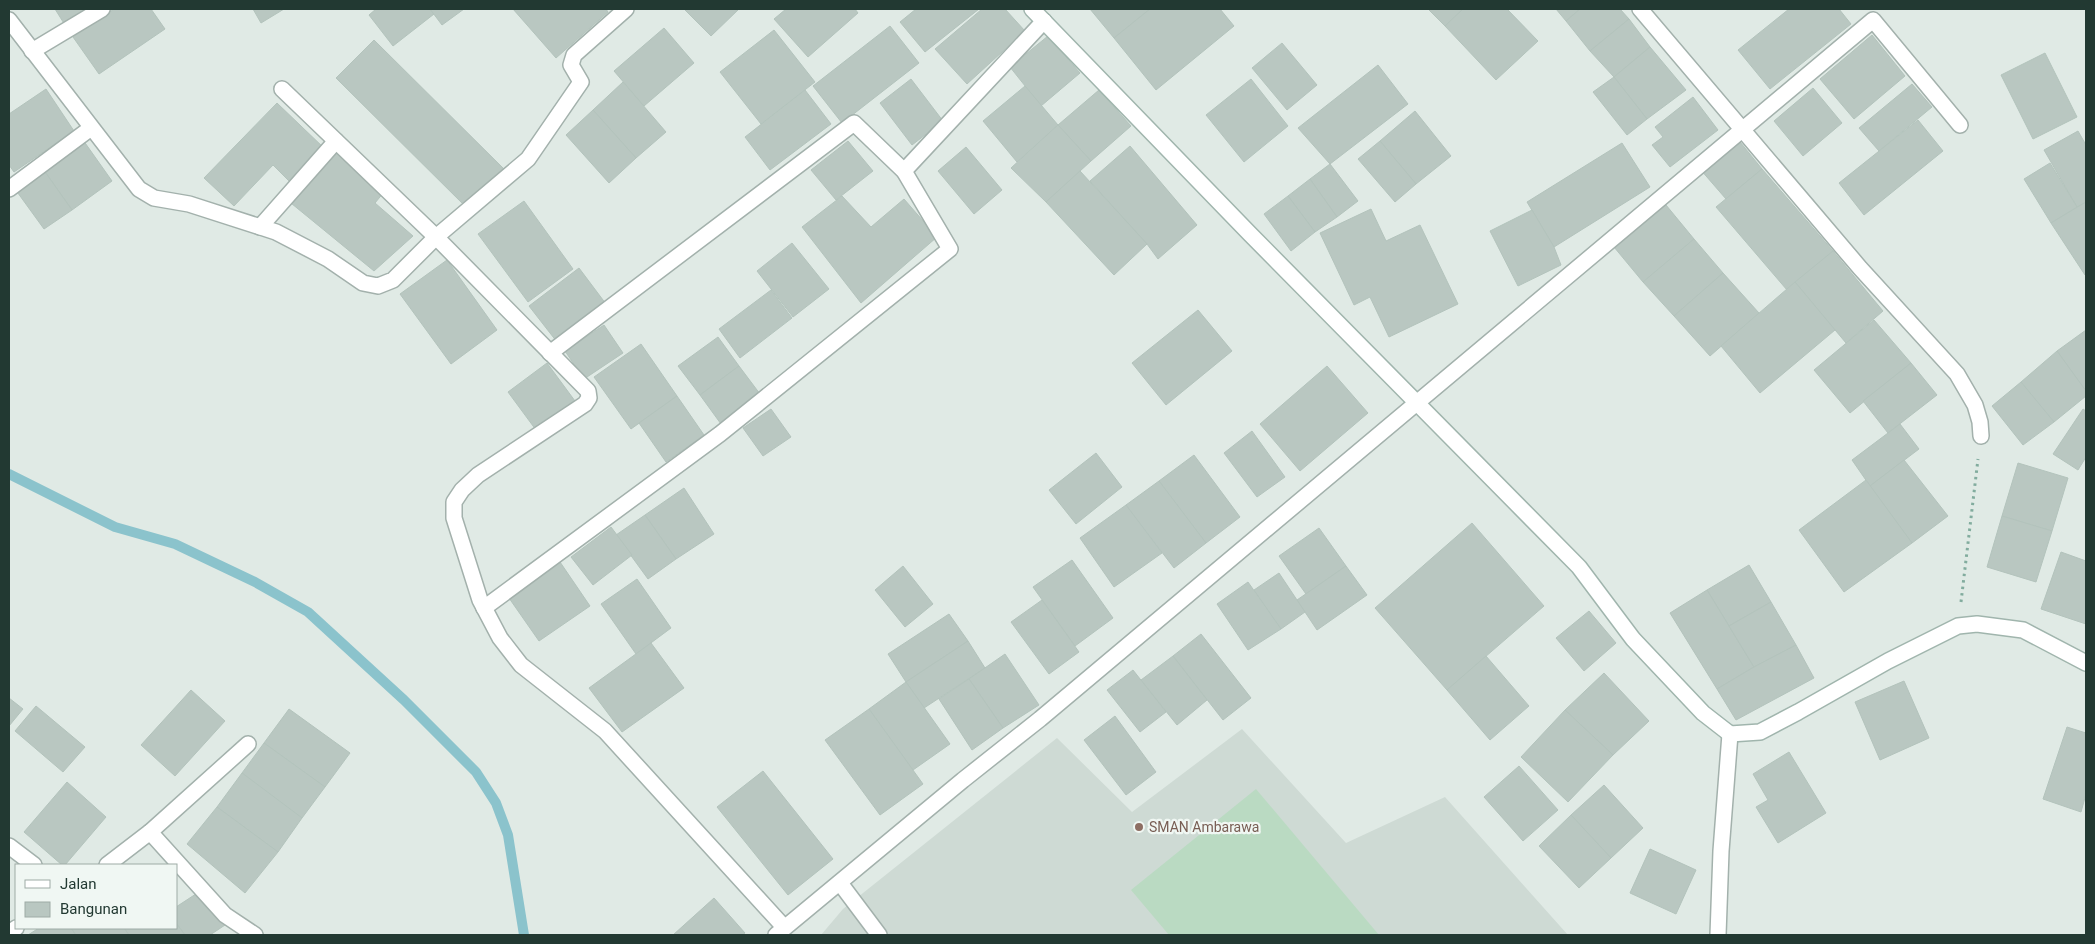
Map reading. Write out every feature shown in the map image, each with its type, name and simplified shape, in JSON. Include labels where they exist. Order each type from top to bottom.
[{"type":"street","points":[[32,52],[102,9]]},
{"type":"street","points":[[9,20],[139,189],[154,198],[189,204],[276,232],[328,259],[363,283],[378,286],[393,280],[436,237],[528,159],[581,82],[571,65],[574,55],[626,9]]},
{"type":"street","points":[[1032,9],[1250,234],[1579,567],[1633,639],[1703,713],[1730,734],[1760,732],[1888,661],[1958,626],[1977,624],[2023,630],[2086,662]]},
{"type":"street","points":[[1640,9],[1860,268],[1957,374],[1975,405],[1980,422],[1981,436]]},
{"type":"street","points":[[282,89],[436,237],[588,391],[589,398],[585,404],[478,475],[462,490],[454,502],[454,518],[484,608],[500,638],[521,665],[605,731],[780,931],[1040,719],[1873,20],[1960,125]]},
{"type":"street","points":[[904,171],[1044,21]]},
{"type":"street","points":[[484,608],[720,434],[950,249],[904,171],[854,123],[550,353]]},
{"type":"street","points":[[9,189],[91,128]]},
{"type":"street","points":[[260,227],[336,141]]},
{"type":"street","points":[[1718,935],[1721,851],[1730,734]]},
{"type":"street","points":[[108,864],[150,832],[248,744]]},
{"type":"street","points":[[150,832],[225,915],[255,935]]},
{"type":"street","points":[[9,846],[33,864]]},
{"type":"street","points":[[840,883],[879,935]]},
{"type":"path","points":[[1958,626],[1981,436]]},
{"type":"shaded area","name":"SMAN Ambarawa","points":[[1242,729],[1346,843],[1445,797],[1568,935],[821,935],[843,909],[1057,738],[1132,812]]},
{"type":"green space","points":[[1256,789],[1379,935],[1169,935],[1131,890]]},
{"type":"building","points":[[55,9],[93,9],[65,25]]},
{"type":"building","points":[[114,9],[151,9],[165,29],[99,74],[73,37]]},
{"type":"building","points":[[253,9],[284,9],[261,23]]},
{"type":"building","points":[[376,9],[430,9],[434,14],[393,46],[369,15]]},
{"type":"building","points":[[430,9],[464,9],[442,25]]},
{"type":"building","points":[[513,9],[606,9],[608,12],[556,58]]},
{"type":"building","points":[[684,9],[739,9],[711,36]]},
{"type":"building","points":[[786,9],[855,9],[858,13],[808,57],[774,19]]},
{"type":"building","points":[[916,9],[979,9],[925,52],[900,22]]},
{"type":"building","points":[[982,9],[1005,9],[1025,31],[967,84],[935,49]]},
{"type":"building","points":[[1090,9],[1150,9],[1114,38]]},
{"type":"building","points":[[1150,9],[1220,9],[1234,26],[1156,90],[1114,38]]},
{"type":"building","points":[[1428,9],[1463,9],[1445,26]]},
{"type":"building","points":[[1463,9],[1507,9],[1538,41],[1496,80],[1445,26]]},
{"type":"building","points":[[1556,9],[1580,9],[1566,21]]},
{"type":"building","points":[[1580,9],[1620,9],[1629,19],[1590,51],[1566,21]]},
{"type":"building","points":[[1789,9],[1839,9],[1851,24],[1770,89],[1738,50]]},
{"type":"building","points":[[1629,19],[1650,47],[1614,77],[1590,51]]},
{"type":"building","points":[[890,26],[919,63],[842,123],[813,86]]},
{"type":"building","points":[[664,28],[694,63],[644,106],[614,71]]},
{"type":"building","points":[[774,30],[815,82],[761,124],[720,72]]},
{"type":"building","points":[[1872,35],[1905,76],[1854,119],[1820,79]]},
{"type":"building","points":[[1048,36],[1080,73],[1041,106],[1010,67]]},
{"type":"building","points":[[374,40],[506,171],[468,209],[336,78]]},
{"type":"building","points":[[1282,43],[1317,85],[1287,110],[1252,68]]},
{"type":"building","points":[[1650,47],[1686,90],[1647,119],[1614,77]]},
{"type":"building","points":[[2045,53],[2077,117],[2033,139],[2001,75]]},
{"type":"building","points":[[1378,65],[1408,104],[1330,164],[1298,128]]},
{"type":"building","points":[[1614,77],[1647,119],[1627,135],[1593,92]]},
{"type":"building","points":[[911,79],[943,121],[912,145],[880,103]]},
{"type":"building","points":[[1251,79],[1288,126],[1244,162],[1206,115]]},
{"type":"building","points":[[623,82],[666,132],[636,158],[593,110]]},
{"type":"building","points":[[1912,84],[1932,107],[1879,151],[1859,128]]},
{"type":"building","points":[[1025,86],[1058,125],[1017,162],[983,121]]},
{"type":"building","points":[[1813,88],[1842,123],[1803,156],[1774,121]]},
{"type":"building","points":[[46,89],[74,131],[14,172],[9,165],[9,114]]},
{"type":"building","points":[[805,90],[831,124],[770,170],[745,137]]},
{"type":"building","points":[[1099,90],[1131,126],[1091,161],[1058,125]]},
{"type":"building","points":[[1693,97],[1718,130],[1670,167],[1652,145],[1663,137],[1655,127]]},
{"type":"building","points":[[277,103],[325,149],[291,183],[273,165],[234,206],[204,178]]},
{"type":"building","points":[[593,110],[636,158],[609,183],[566,135]]},
{"type":"building","points":[[1415,111],[1451,156],[1416,184],[1380,141]]},
{"type":"building","points":[[1918,120],[1943,151],[1864,215],[1839,183]]},
{"type":"building","points":[[1058,125],[1091,161],[1046,202],[1011,168]]},
{"type":"building","points":[[2078,131],[2086,145],[2086,202],[2077,207],[2044,150]]},
{"type":"building","points":[[1736,137],[1762,169],[1726,199],[1700,169]]},
{"type":"building","points":[[83,140],[112,181],[72,210],[43,169]]},
{"type":"building","points":[[848,141],[873,171],[836,200],[811,170]]},
{"type":"building","points":[[1380,141],[1416,184],[1395,202],[1358,159]]},
{"type":"building","points":[[1622,143],[1650,187],[1554,247],[1527,202]]},
{"type":"building","points":[[1130,146],[1197,225],[1158,259],[1147,244],[1090,181]]},
{"type":"building","points":[[966,147],[1002,190],[974,214],[938,171]]},
{"type":"building","points":[[335,149],[384,192],[375,203],[413,236],[374,271],[286,199]]},
{"type":"building","points":[[2050,163],[2077,207],[2051,223],[2024,179]]},
{"type":"building","points":[[1330,164],[1358,201],[1337,217],[1310,179]]},
{"type":"building","points":[[43,169],[72,210],[44,229],[15,189]]},
{"type":"building","points":[[1762,169],[1833,251],[1787,290],[1716,207]]},
{"type":"building","points":[[1080,171],[1147,244],[1114,275],[1046,202]]},
{"type":"building","points":[[1310,179],[1337,217],[1315,232],[1288,196]]},
{"type":"building","points":[[842,196],[871,227],[904,199],[937,237],[861,303],[802,227]]},
{"type":"building","points":[[1288,196],[1315,232],[1291,251],[1264,214]]},
{"type":"building","points":[[524,201],[573,269],[528,302],[478,234]]},
{"type":"building","points":[[2086,202],[2086,274],[2085,275],[2051,223]]},
{"type":"building","points":[[1666,205],[1694,239],[1643,282],[1614,247]]},
{"type":"building","points":[[1371,209],[1386,241],[1420,225],[1458,304],[1389,337],[1370,297],[1354,305],[1320,233]]},
{"type":"building","points":[[1532,210],[1554,247],[1561,265],[1518,286],[1490,231]]},
{"type":"building","points":[[1694,239],[1723,273],[1674,316],[1643,282]]},
{"type":"building","points":[[792,243],[829,289],[793,317],[757,271]]},
{"type":"building","points":[[1833,251],[1883,311],[1846,343],[1795,282]]},
{"type":"building","points":[[447,260],[497,330],[451,364],[400,294]]},
{"type":"building","points":[[579,268],[606,304],[557,342],[529,306]]},
{"type":"building","points":[[1723,273],[1759,313],[1710,356],[1674,316]]},
{"type":"building","points":[[1795,282],[1835,330],[1760,393],[1721,346]]},
{"type":"building","points":[[771,290],[792,318],[740,358],[719,329]]},
{"type":"building","points":[[1198,310],[1232,351],[1166,405],[1132,363]]},
{"type":"building","points":[[1874,320],[1911,363],[1850,413],[1814,370]]},
{"type":"building","points":[[604,325],[623,353],[584,379],[565,351]]},
{"type":"building","points":[[2086,330],[2086,388],[2084,389],[2057,351]]},
{"type":"building","points":[[718,337],[739,366],[700,395],[678,366]]},
{"type":"building","points":[[641,344],[677,396],[631,429],[594,377]]},
{"type":"building","points":[[2057,351],[2086,391],[2086,396],[2054,422],[2021,382]]},
{"type":"building","points":[[547,363],[575,401],[536,430],[508,392]]},
{"type":"building","points":[[1911,363],[1937,395],[1888,433],[1863,401]]},
{"type":"building","points":[[739,366],[760,394],[721,424],[700,395]]},
{"type":"building","points":[[1327,366],[1368,413],[1300,471],[1260,424]]},
{"type":"building","points":[[2021,382],[2054,422],[2023,445],[1992,406]]},
{"type":"building","points":[[677,396],[704,435],[666,462],[639,423]]},
{"type":"building","points":[[771,409],[791,437],[763,456],[743,428]]},
{"type":"building","points":[[2083,409],[2086,411],[2086,457],[2078,470],[2053,454]]},
{"type":"building","points":[[1900,424],[1919,449],[1870,486],[1852,460]]},
{"type":"building","points":[[1252,431],[1285,477],[1257,497],[1224,453]]},
{"type":"building","points":[[1096,453],[1122,487],[1076,524],[1049,490]]},
{"type":"building","points":[[1194,455],[1240,517],[1206,543],[1159,481]]},
{"type":"building","points":[[1904,460],[1948,516],[1912,543],[1870,486]]},
{"type":"building","points":[[2018,463],[2068,478],[2052,531],[2002,516]]},
{"type":"building","points":[[1866,480],[1912,543],[1844,592],[1799,530]]},
{"type":"building","points":[[1159,481],[1206,543],[1174,568],[1126,505]]},
{"type":"building","points":[[684,488],[714,534],[676,559],[645,515]]},
{"type":"building","points":[[1126,505],[1162,553],[1114,587],[1080,538]]},
{"type":"building","points":[[645,515],[676,559],[648,579],[616,535]]},
{"type":"building","points":[[2002,516],[2052,531],[2036,582],[1987,567]]},
{"type":"building","points":[[1472,523],[1544,606],[1447,690],[1375,608]]},
{"type":"building","points":[[611,527],[632,555],[593,585],[571,557]]},
{"type":"building","points":[[1319,528],[1346,566],[1306,594],[1279,556]]},
{"type":"building","points":[[2061,552],[2086,561],[2086,624],[2041,609]]},
{"type":"building","points":[[1072,560],[1113,618],[1075,646],[1033,587]]},
{"type":"building","points":[[560,562],[590,606],[539,641],[509,598]]},
{"type":"building","points":[[1749,565],[1771,602],[1729,626],[1707,590]]},
{"type":"building","points":[[903,566],[933,604],[905,627],[875,590]]},
{"type":"building","points":[[1346,566],[1367,595],[1317,630],[1297,600]]},
{"type":"building","points":[[1279,573],[1305,612],[1281,629],[1254,590]]},
{"type":"building","points":[[637,579],[671,628],[636,654],[601,604]]},
{"type":"building","points":[[1248,582],[1281,629],[1248,650],[1217,604]]},
{"type":"building","points":[[1707,590],[1754,667],[1717,689],[1670,613]]},
{"type":"building","points":[[1042,600],[1079,652],[1049,674],[1011,622]]},
{"type":"building","points":[[1771,602],[1796,645],[1754,667],[1729,626]]},
{"type":"building","points":[[1589,611],[1616,643],[1584,671],[1556,638]]},
{"type":"building","points":[[949,614],[968,641],[906,682],[888,654]]},
{"type":"building","points":[[1201,634],[1251,698],[1223,720],[1173,656]]},
{"type":"building","points":[[968,641],[985,668],[924,708],[906,682]]},
{"type":"building","points":[[651,643],[684,688],[622,732],[589,688]]},
{"type":"building","points":[[1796,645],[1814,678],[1736,720],[1717,689]]},
{"type":"building","points":[[1005,654],[1039,705],[1003,728],[969,679]]},
{"type":"building","points":[[1173,656],[1207,700],[1177,725],[1141,680]]},
{"type":"building","points":[[1486,656],[1529,706],[1490,740],[1447,690]]},
{"type":"building","points":[[1133,670],[1166,712],[1140,732],[1107,690]]},
{"type":"building","points":[[1604,673],[1649,721],[1613,755],[1565,710]]},
{"type":"building","points":[[969,679],[1003,728],[972,750],[939,699]]},
{"type":"building","points":[[1904,681],[1929,738],[1880,760],[1855,702]]},
{"type":"building","points":[[906,682],[950,744],[913,770],[869,709]]},
{"type":"building","points":[[191,690],[225,721],[175,776],[141,745]]},
{"type":"building","points":[[9,698],[23,709],[9,726]]},
{"type":"building","points":[[36,706],[85,747],[63,772],[15,731]]},
{"type":"building","points":[[289,709],[350,753],[325,787],[264,743]]},
{"type":"building","points":[[869,709],[923,784],[880,815],[825,740]]},
{"type":"building","points":[[1565,710],[1613,755],[1568,802],[1521,757]]},
{"type":"building","points":[[1115,716],[1156,772],[1126,795],[1084,740]]},
{"type":"building","points":[[2067,727],[2086,733],[2086,794],[2081,812],[2043,799]]},
{"type":"building","points":[[264,743],[325,787],[302,818],[242,773]]},
{"type":"building","points":[[1789,752],[1826,813],[1778,843],[1756,807],[1768,800],[1753,774]]},
{"type":"building","points":[[1519,766],[1558,810],[1523,841],[1484,797]]},
{"type":"building","points":[[763,771],[833,859],[788,895],[717,807]]},
{"type":"building","points":[[242,773],[302,818],[278,852],[217,807]]},
{"type":"building","points":[[67,782],[106,817],[66,864],[61,864],[24,832]]},
{"type":"building","points":[[1604,785],[1643,828],[1611,858],[1571,815]]},
{"type":"building","points":[[217,807],[278,852],[245,893],[187,844]]},
{"type":"building","points":[[1571,815],[1611,858],[1579,888],[1539,846]]},
{"type":"building","points":[[1650,849],[1696,870],[1676,914],[1630,893]]},
{"type":"building","points":[[202,890],[225,925],[210,935],[185,935],[178,926],[178,906]]},
{"type":"building","points":[[714,898],[745,933],[742,935],[673,935]]},
{"type":"building","points":[[178,926],[185,935],[129,935],[125,929],[178,929]]},
{"type":"building","points":[[37,929],[72,929],[76,935],[28,935]]},
{"type":"building","points":[[72,929],[125,929],[129,935],[76,935]]},
{"type":"waterway","points":[[9,474],[115,527],[175,544],[255,582],[308,612],[404,700],[476,772],[496,803],[508,835],[524,935]]},
{"type":"place","name":"SMAN Ambarawa","points":[[1139,827]]}]
